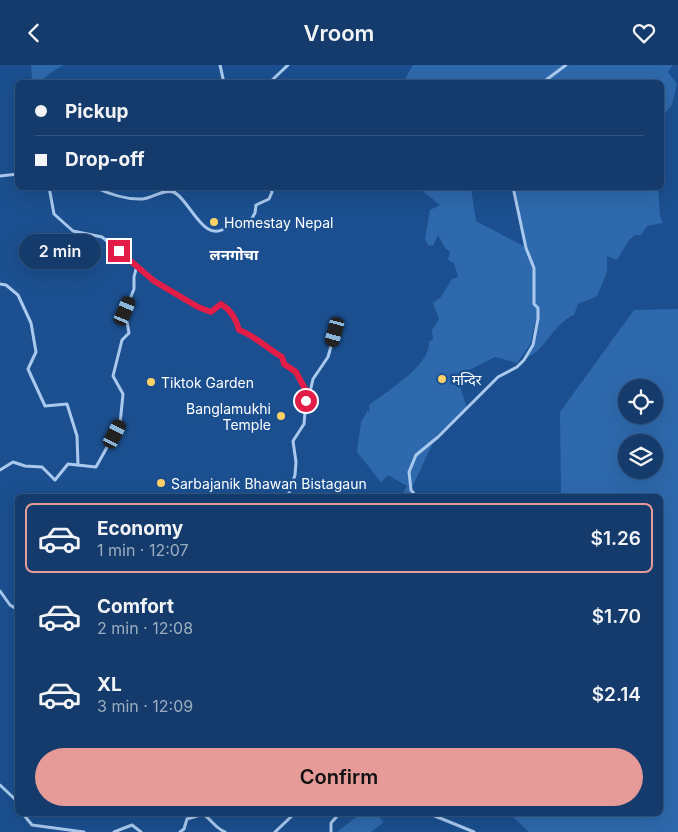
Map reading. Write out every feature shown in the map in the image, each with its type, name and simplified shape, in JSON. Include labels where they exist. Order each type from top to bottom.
[{"type":"street","points":[[220,65],[223,80]]},
{"type":"street","points":[[272,80],[288,65]]},
{"type":"street","points":[[546,80],[566,65]]},
{"type":"street","points":[[0,176],[15,174]]},
{"type":"street","points":[[50,190],[54,213],[73,231],[102,237],[154,281],[198,307],[211,312],[221,304],[224,306],[236,319],[239,330],[250,334],[264,347],[282,357],[284,364],[296,372],[305,389],[310,392]]},
{"type":"street","points":[[100,190],[129,198],[144,199],[167,191],[174,192],[199,222],[214,231],[220,231],[229,225],[246,228],[255,213],[256,205],[269,199],[271,190]]},
{"type":"street","points":[[414,494],[411,490],[409,472],[416,455],[438,437],[498,377],[518,367],[532,345],[538,319],[538,308],[534,304],[534,268],[526,248],[514,190]]},
{"type":"street","points":[[0,470],[13,461],[25,466],[42,467],[55,479],[68,464],[96,467],[120,424],[122,394],[113,376],[122,340],[129,333],[125,311],[134,289],[137,265]]},
{"type":"street","points":[[0,284],[6,285],[18,295],[30,323],[36,352],[28,369],[45,406],[67,403],[77,436],[78,465]]},
{"type":"street","points":[[289,494],[295,475],[296,462],[293,441],[304,424],[306,401],[313,379],[328,357],[335,332]]},
{"type":"street","points":[[0,591],[15,609]]},
{"type":"street","points":[[0,785],[15,799]]},
{"type":"street","points":[[24,816],[32,825],[84,832]]},
{"type":"street","points":[[180,832],[184,829],[187,819],[197,816]]},
{"type":"street","points":[[206,816],[216,828],[225,832]]},
{"type":"street","points":[[276,832],[292,816]]},
{"type":"street","points":[[331,832],[331,823],[337,816]]},
{"type":"street","points":[[435,816],[474,832]]},
{"type":"street","points":[[114,832],[132,825],[140,832]]},
{"type":"shaded area","points":[[31,65],[64,65],[42,80],[32,79]]},
{"type":"shaded area","points":[[413,65],[566,65],[558,72],[569,65],[673,65],[668,72],[677,84],[672,105],[664,114],[664,80],[406,80],[406,77]]},
{"type":"shaded area","points":[[421,190],[471,190],[476,221],[527,248],[515,190],[658,190],[660,215],[663,223],[647,226],[641,235],[635,235],[629,240],[617,260],[607,256],[607,272],[597,296],[578,304],[574,315],[561,324],[533,354],[526,358],[535,339],[538,318],[530,345],[517,363],[495,357],[459,375],[448,385],[458,380],[467,408],[436,436],[411,490],[411,494],[402,494],[407,486],[388,475],[381,482],[357,452],[361,422],[368,410],[370,413],[369,405],[407,377],[423,359],[428,350],[429,341],[433,340],[432,330],[439,319],[433,303],[441,297],[452,279],[458,277],[454,263],[448,260],[450,252],[445,248],[438,235],[433,246],[428,245],[425,239],[430,210],[440,205]]},
{"type":"shaded area","points":[[678,309],[678,832],[529,832],[512,816],[663,816],[663,494],[561,494],[560,412],[634,310]]},
{"type":"shaded area","points":[[357,816],[379,816],[384,822],[371,832],[337,832]]},
{"type":"place","name":"Homestay Nepal","points":[[214,222]]},
{"type":"place","name":"मन्दिर","points":[[442,379]]},
{"type":"place","name":"Tiktok Garden","points":[[151,382]]},
{"type":"place","name":"Banglamukhi Temple","points":[[281,416]]},
{"type":"place","name":"Sarbajanik Bhawan Bistagaun","points":[[161,483]]},
{"type":"district","name":"लनगोचा","points":[[234,254]]},
{"type":"route","points":[[119,251],[132,260],[154,281],[198,307],[211,312],[221,304],[224,306],[236,319],[239,330],[250,334],[264,347],[282,357],[284,364],[296,372],[305,389],[310,392],[306,401]]}]
